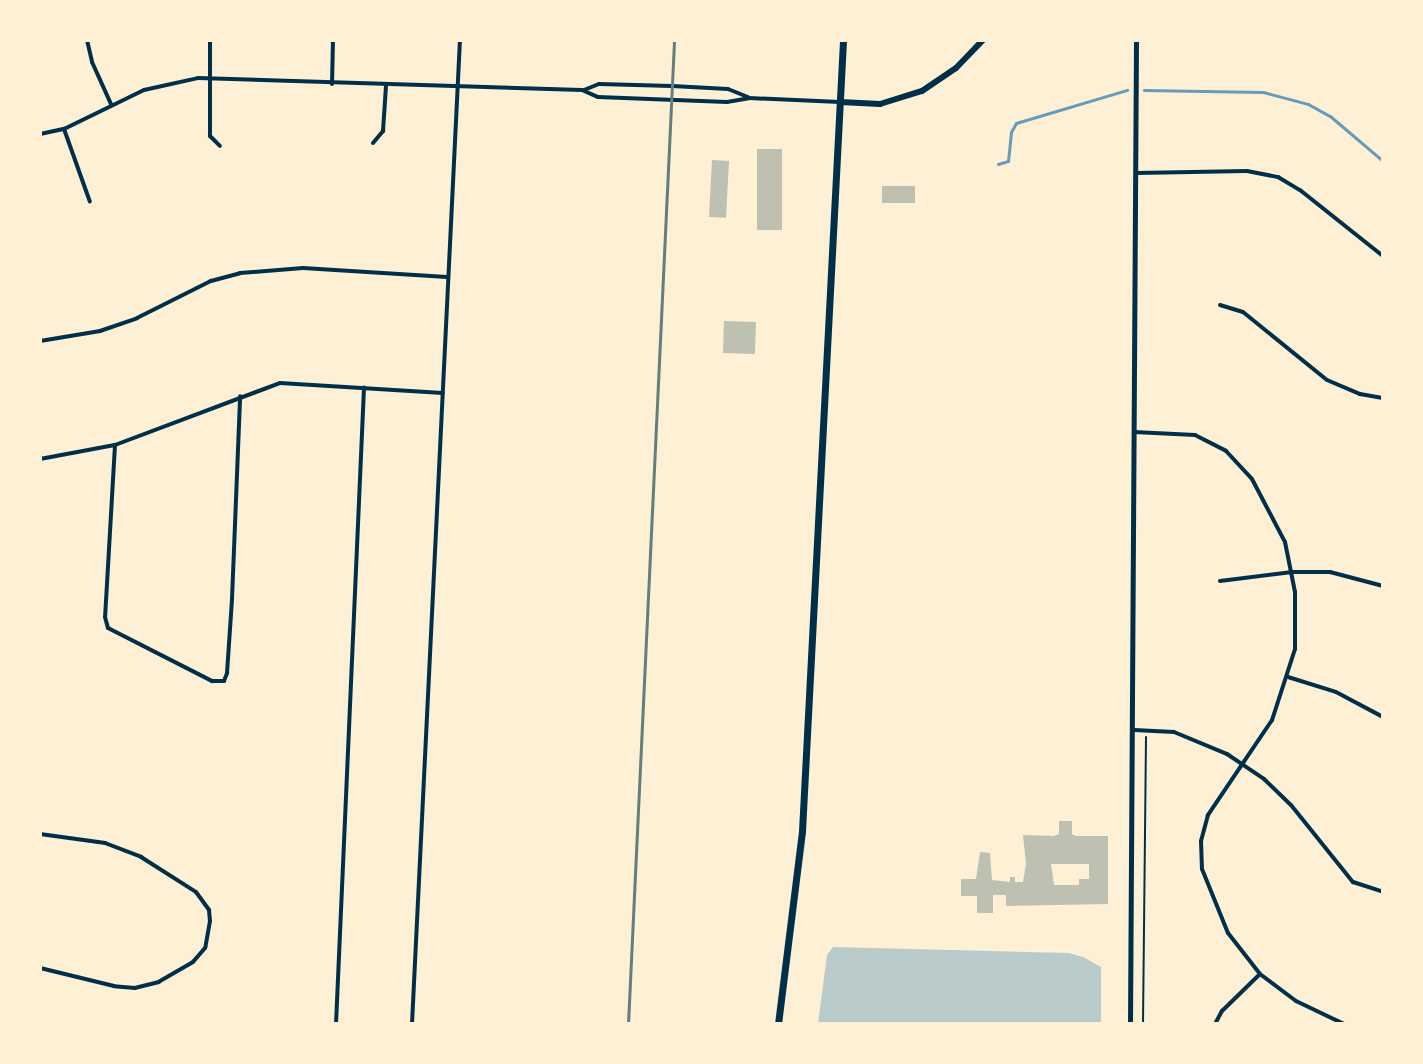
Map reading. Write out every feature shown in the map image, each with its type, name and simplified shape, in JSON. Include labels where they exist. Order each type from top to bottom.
[{"type":"main road","points":[[778,1024],[802,831],[843,40]]},
{"type":"main road","points":[[840,102],[880,104],[922,91],[956,68],[983,40]]},
{"type":"street","points":[[87,40],[92,62],[111,104]]},
{"type":"street","points":[[210,40],[210,136],[220,146]]},
{"type":"street","points":[[332,84],[333,40]]},
{"type":"street","points":[[412,1024],[460,40]]},
{"type":"street","points":[[1130,1024],[1136,40]]},
{"type":"street","points":[[40,134],[64,129],[144,90],[209,78],[457,89],[582,90],[599,84],[672,86],[728,89],[749,98]]},
{"type":"street","points":[[373,143],[383,131],[386,86]]},
{"type":"street","points":[[582,90],[598,97],[840,102]]},
{"type":"street","points":[[64,129],[90,202]]},
{"type":"street","points":[[1136,173],[1247,171],[1278,177],[1294,186],[1383,256]]},
{"type":"street","points":[[40,341],[100,331],[137,318],[211,281],[240,273],[303,268],[447,277]]},
{"type":"street","points":[[1220,305],[1243,312],[1327,380],[1360,394],[1383,398]]},
{"type":"street","points":[[40,459],[115,445],[280,383],[443,393]]},
{"type":"street","points":[[336,1024],[364,388]]},
{"type":"street","points":[[115,445],[105,617],[108,628],[212,681],[224,681],[232,599],[240,396]]},
{"type":"street","points":[[1134,432],[1195,435],[1237,460],[1275,521],[1292,572],[1295,649],[1272,720],[1208,815],[1201,841],[1201,860],[1204,879],[1228,933],[1260,974],[1296,1001],[1344,1024]]},
{"type":"street","points":[[1220,581],[1292,572],[1330,572],[1383,586]]},
{"type":"street","points":[[1288,677],[1336,692],[1383,717]]},
{"type":"street","points":[[1134,730],[1174,732],[1200,740],[1264,779],[1291,805],[1353,882],[1383,892]]},
{"type":"street","points":[[40,834],[105,843],[141,857],[196,892],[209,910],[210,921],[205,948],[193,962],[159,982],[135,988],[114,986],[40,968]]},
{"type":"street","points":[[1215,1024],[1222,1011],[1260,974]]},
{"type":"path","points":[[1143,1024],[1146,730]]},
{"type":"shaded area","points":[[833,947],[1069,953],[1083,957],[1101,967],[1101,1024],[818,1024],[827,955]]},
{"type":"building","points":[[757,149],[782,149],[782,230],[757,230]]},
{"type":"building","points":[[712,160],[729,161],[726,218],[709,217]]},
{"type":"building","points":[[882,186],[915,186],[915,203],[882,203]]},
{"type":"building","points":[[724,321],[756,322],[755,354],[723,353]]},
{"type":"building","points":[[1059,821],[1072,821],[1072,834],[1075,836],[1108,836],[1108,904],[1006,906],[1006,895],[993,895],[993,913],[977,913],[977,896],[961,896],[961,879],[976,879],[980,852],[990,853],[992,880],[1010,882],[1010,877],[1015,877],[1015,882],[1023,882],[1026,864],[1023,835],[1059,834]],"holes":[[[1051,864],[1089,864],[1089,879],[1079,879],[1079,885],[1054,885]]]},
{"type":"waterway","points":[[998,164],[1008,161],[1011,132],[1016,123],[1127,90]]},
{"type":"waterway","points":[[1144,90],[1263,92],[1308,104],[1330,116],[1383,161]]},
{"type":"railway","points":[[628,1024],[674,40]]}]
